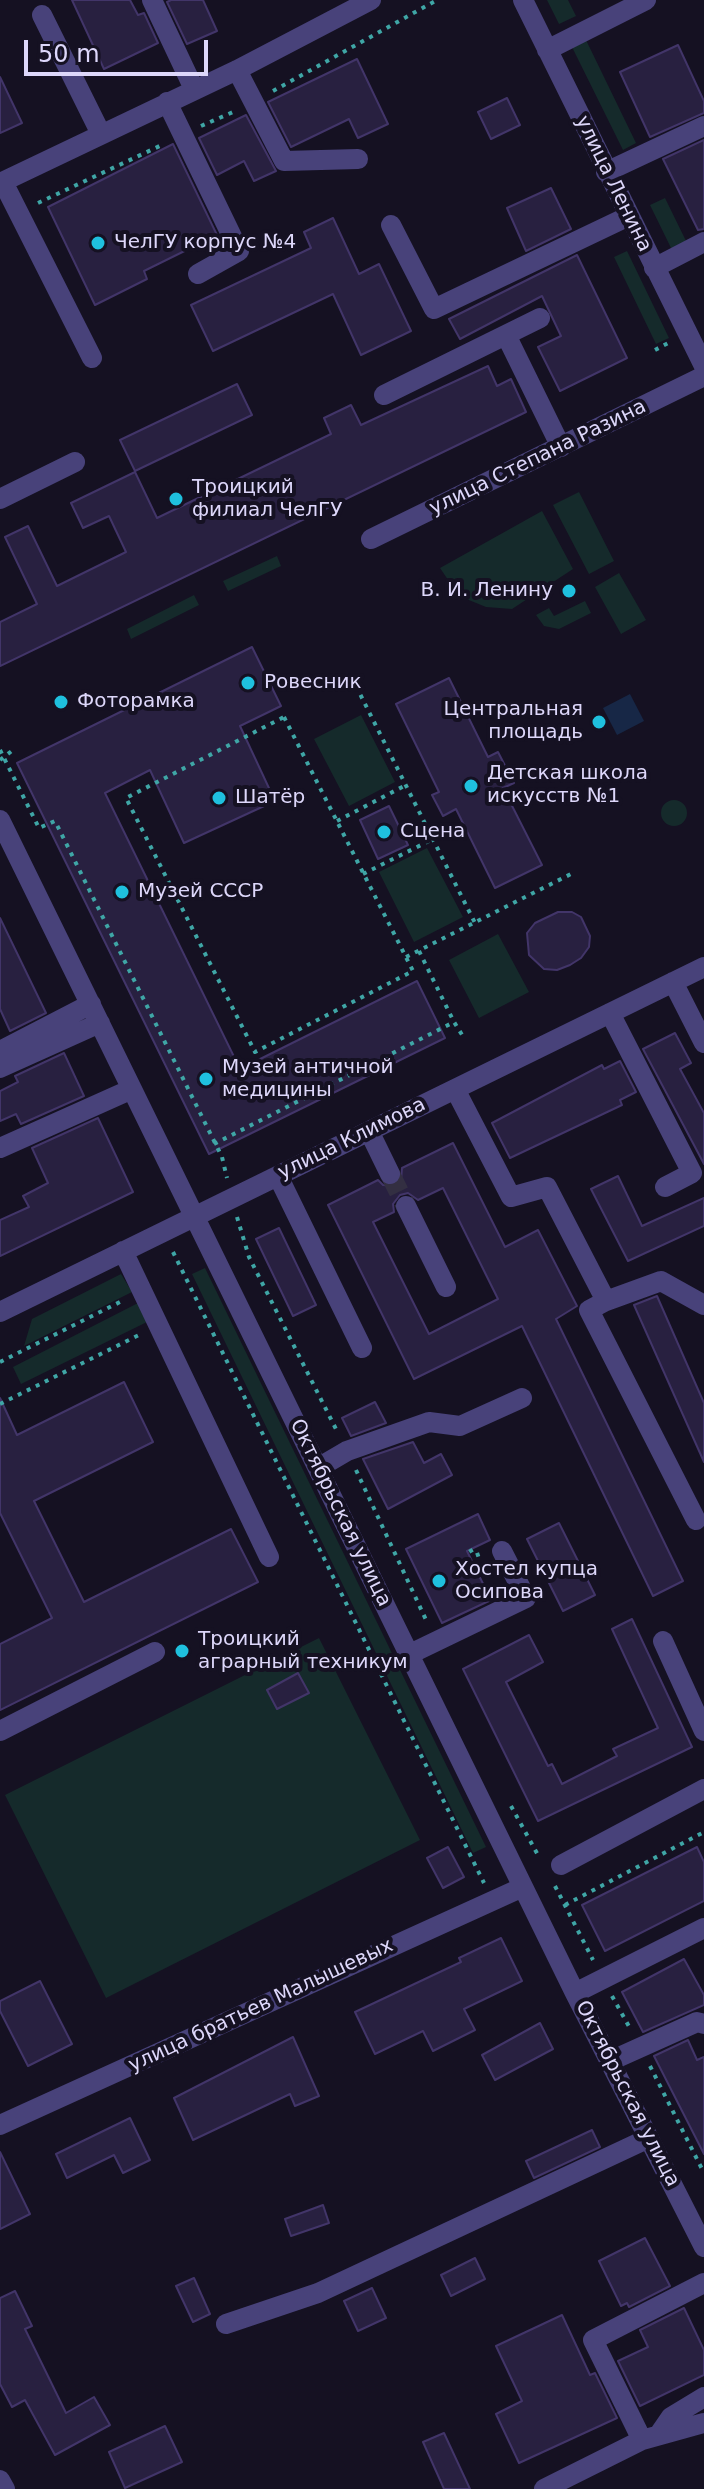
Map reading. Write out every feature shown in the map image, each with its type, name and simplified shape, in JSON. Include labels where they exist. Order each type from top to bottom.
[{"type":"street","points":[[152,0],[194,89]]},
{"type":"street","points":[[92,358],[2,183],[237,70],[368,0]]},
{"type":"street","name":"улица Ленина","points":[[523,0],[704,366]]},
{"type":"street","points":[[547,50],[646,0]]},
{"type":"street","points":[[42,15],[101,134]]},
{"type":"street","points":[[237,70],[284,161],[358,159]]},
{"type":"street","points":[[167,102],[239,251],[198,274]]},
{"type":"street","points":[[606,172],[704,126]]},
{"type":"street","points":[[391,225],[434,309],[629,216]]},
{"type":"street","points":[[654,268],[704,242]]},
{"type":"street","points":[[384,395],[540,318]]},
{"type":"street","points":[[506,335],[561,447]]},
{"type":"street","name":"улица Степана Разина","points":[[371,539],[704,376]]},
{"type":"street","points":[[0,499],[75,462]]},
{"type":"street","name":"Октябрьская улица","points":[[0,820],[5,843],[95,1014],[575,1993],[649,2138],[698,2220],[704,2247]]},
{"type":"street","name":"улица Климова","points":[[0,1312],[704,967]]},
{"type":"street","points":[[673,982],[704,1043]]},
{"type":"street","points":[[610,1013],[692,1173],[665,1187]]},
{"type":"street","points":[[0,1051],[95,1014]]},
{"type":"street","points":[[0,1068],[95,1014]]},
{"type":"street","points":[[0,1148],[132,1089]]},
{"type":"street","points":[[455,1089],[511,1197],[547,1187],[606,1301]]},
{"type":"street","points":[[369,1131],[390,1174]]},
{"type":"street","points":[[278,1176],[362,1348]]},
{"type":"street","points":[[406,1206],[446,1287]]},
{"type":"street","points":[[123,1251],[269,1557]]},
{"type":"street","points":[[696,1520],[589,1310],[661,1281],[704,1305]]},
{"type":"street","points":[[318,1468],[347,1451],[429,1422],[460,1426],[522,1398]]},
{"type":"street","points":[[410,1654],[526,1598],[502,1551]]},
{"type":"street","points":[[663,1641],[704,1731]]},
{"type":"street","points":[[0,1731],[155,1652]]},
{"type":"street","points":[[557,1874],[704,1789]]},
{"type":"street","name":"улица братьев Малышевых","points":[[0,2125],[523,1887]]},
{"type":"street","points":[[575,1993],[704,1928]]},
{"type":"street","points":[[610,2061],[697,2022],[704,2024]]},
{"type":"street","points":[[226,2324],[318,2293],[649,2138]]},
{"type":"street","points":[[651,2437],[593,2340],[704,2283]]},
{"type":"street","points":[[651,2437],[671,2417],[704,2397]]},
{"type":"street","points":[[544,2489],[651,2437],[704,2423]]},
{"type":"street","points":[[0,2480],[5,2489]]},
{"type":"path","points":[[18,213],[254,102],[437,0]]},
{"type":"path","points":[[356,686],[475,923]]},
{"type":"path","points":[[284,717],[336,821],[413,971],[255,1052],[126,798],[284,717]]},
{"type":"path","points":[[0,750],[39,828],[55,821],[222,1157],[249,1257],[347,1451],[437,1643]]},
{"type":"path","points":[[2,759],[13,750]]},
{"type":"path","points":[[336,821],[406,785]]},
{"type":"path","points":[[363,874],[433,839]]},
{"type":"path","points":[[406,957],[571,874]]},
{"type":"path","points":[[419,951],[464,1038]]},
{"type":"path","points":[[214,1144],[454,1022]]},
{"type":"path","points":[[163,1232],[493,1900]]},
{"type":"path","points":[[0,1362],[142,1291]]},
{"type":"path","points":[[0,1404],[158,1326]]},
{"type":"path","points":[[472,1548],[476,1555]]},
{"type":"path","points":[[509,1803],[540,1859]]},
{"type":"path","points":[[565,1905],[704,1832]]},
{"type":"path","points":[[557,1874],[565,1905],[704,2173]]},
{"type":"green space","points":[[547,0],[568,0],[576,16],[559,24]]},
{"type":"green space","points":[[586,40],[636,143],[623,150],[572,47]]},
{"type":"green space","points":[[665,198],[687,243],[672,250],[650,205]]},
{"type":"green space","points":[[627,251],[669,338],[656,344],[614,257]]},
{"type":"green space","points":[[579,492],[614,561],[589,574],[553,505]]},
{"type":"green space","points":[[542,511],[573,569],[512,609],[486,607],[459,596],[440,568]]},
{"type":"green space","points":[[277,556],[281,566],[228,591],[223,581]]},
{"type":"green space","points":[[619,573],[646,620],[621,634],[595,587]]},
{"type":"green space","points":[[194,595],[199,605],[131,639],[127,629]]},
{"type":"green space","points":[[585,601],[591,613],[559,629],[544,626],[536,615],[549,608],[554,616]]},
{"type":"green space","points":[[361,715],[395,782],[349,806],[314,739]]},
{"type":"green space","points":[[674,800],[683,804],[687,813],[683,822],[674,826],[665,822],[661,813],[665,804]]},
{"type":"green space","points":[[427,848],[463,917],[414,942],[379,872]]},
{"type":"green space","points":[[498,934],[529,992],[479,1018],[449,960]]},
{"type":"green space","points":[[205,1268],[486,1847],[473,1853],[192,1274]]},
{"type":"green space","points":[[121,1274],[132,1292],[24,1346],[32,1319]]},
{"type":"green space","points":[[140,1302],[149,1321],[21,1384],[13,1367]]},
{"type":"green space","points":[[319,1638],[420,1840],[106,1998],[5,1795]]},
{"type":"water","points":[[630,694],[644,721],[617,735],[603,708]]},
{"type":"building","points":[[72,0],[130,0],[138,15],[144,13],[158,43],[104,69]]},
{"type":"building","points":[[203,0],[217,31],[187,44],[167,2]]},
{"type":"building","points":[[678,45],[704,101],[704,113],[650,137],[620,72]]},
{"type":"building","points":[[357,59],[388,124],[358,138],[349,119],[291,147],[268,102]]},
{"type":"building","points":[[0,77],[22,123],[0,133]]},
{"type":"building","points":[[507,98],[520,125],[491,139],[478,112]]},
{"type":"building","points":[[246,115],[276,171],[254,181],[244,161],[217,175],[199,138]]},
{"type":"building","points":[[704,140],[704,229],[698,230],[663,159]]},
{"type":"building","points":[[173,144],[217,235],[144,271],[147,279],[95,305],[48,207]]},
{"type":"building","points":[[551,188],[571,229],[526,251],[507,208]]},
{"type":"building","points":[[333,218],[359,274],[379,264],[411,331],[361,355],[333,294],[213,351],[191,305],[311,248],[304,232]]},
{"type":"building","points":[[577,255],[627,358],[560,391],[538,347],[561,336],[542,296],[460,339],[449,319]]},
{"type":"building","points":[[488,366],[497,386],[511,379],[526,412],[0,666],[0,622],[37,604],[5,537],[28,526],[57,586],[126,552],[109,516],[83,528],[71,503],[135,472],[157,518],[331,434],[324,418],[351,405],[361,425]]},
{"type":"building","points":[[237,384],[252,415],[135,471],[120,440]]},
{"type":"building","points":[[252,647],[281,706],[240,726],[275,801],[184,843],[150,770],[105,793],[240,1069],[417,981],[445,1038],[209,1154],[17,763]]},
{"type":"building","points":[[449,678],[488,757],[498,752],[514,783],[503,788],[542,865],[495,888],[456,809],[443,816],[432,795],[439,792],[396,704]]},
{"type":"building","name":"Сцена","points":[[389,806],[408,845],[378,859],[360,820]]},
{"type":"building","points":[[558,912],[572,912],[581,917],[590,936],[589,947],[581,958],[570,965],[557,970],[544,969],[529,955],[527,933],[535,923]]},
{"type":"building","points":[[0,918],[46,1013],[10,1031],[0,1009]]},
{"type":"building","points":[[675,1033],[691,1063],[680,1069],[704,1113],[704,1164],[643,1049]]},
{"type":"building","points":[[64,1053],[84,1096],[21,1124],[16,1114],[0,1121],[0,1091],[18,1082],[15,1076]]},
{"type":"building","points":[[620,1061],[636,1092],[620,1100],[622,1105],[510,1158],[492,1123],[602,1065],[604,1069]]},
{"type":"building","points":[[98,1118],[133,1192],[0,1256],[0,1220],[29,1207],[23,1196],[48,1183],[32,1148]]},
{"type":"building","points":[[453,1143],[505,1247],[538,1230],[577,1306],[556,1319],[683,1581],[653,1596],[522,1326],[414,1379],[328,1205],[378,1180],[383,1185],[395,1186],[401,1181],[402,1168]],"holes":[[[443,1188],[498,1299],[429,1334],[373,1222],[394,1212],[393,1204],[400,1195],[408,1193],[418,1200]]]},
{"type":"building","points":[[618,1176],[642,1226],[704,1198],[704,1226],[628,1261],[591,1189]]},
{"type":"building","points":[[279,1228],[316,1305],[293,1316],[256,1239]]},
{"type":"building","points":[[657,1296],[704,1403],[704,1462],[634,1305]]},
{"type":"building","points":[[124,1382],[153,1442],[34,1501],[84,1602],[231,1529],[258,1582],[0,1710],[0,1644],[52,1618],[0,1513],[0,1398],[17,1435]]},
{"type":"building","points":[[375,1402],[386,1423],[351,1436],[342,1418]]},
{"type":"building","points":[[413,1442],[424,1463],[441,1454],[452,1475],[388,1509],[363,1459]]},
{"type":"building","points":[[478,1514],[490,1540],[467,1551],[491,1600],[442,1623],[406,1549]]},
{"type":"building","points":[[559,1523],[595,1595],[563,1611],[527,1539]]},
{"type":"building","points":[[632,1619],[692,1747],[538,1821],[463,1669],[529,1635],[543,1662],[506,1682],[548,1766],[552,1764],[562,1784],[617,1756],[613,1749],[658,1728],[612,1629]]},
{"type":"building","points":[[298,1673],[309,1693],[277,1709],[267,1690]]},
{"type":"building","points":[[448,1847],[464,1877],[443,1888],[427,1858]]},
{"type":"building","points":[[697,1847],[704,1862],[704,1901],[605,1951],[582,1905]]},
{"type":"building","points":[[501,1938],[522,1981],[464,2009],[475,2030],[433,2051],[423,2031],[375,2054],[355,2012],[461,1962],[459,1958]]},
{"type":"building","points":[[684,1959],[704,1995],[704,2005],[643,2032],[622,1992]]},
{"type":"building","points":[[40,1981],[72,2044],[28,2066],[0,2011],[0,2001]]},
{"type":"building","points":[[540,2023],[553,2049],[495,2080],[482,2055]]},
{"type":"building","points":[[293,2037],[319,2096],[295,2106],[290,2094],[193,2140],[174,2098]]},
{"type":"building","points":[[688,2040],[697,2060],[704,2057],[704,2154],[654,2056]]},
{"type":"building","points":[[130,2118],[150,2160],[123,2173],[114,2155],[67,2178],[56,2154]]},
{"type":"building","points":[[592,2130],[600,2147],[534,2178],[526,2161]]},
{"type":"building","points":[[0,2152],[30,2214],[0,2229]]},
{"type":"building","points":[[323,2205],[329,2223],[291,2236],[285,2219]]},
{"type":"building","points":[[645,2238],[670,2286],[629,2307],[627,2303],[621,2306],[599,2261]]},
{"type":"building","points":[[475,2258],[485,2279],[451,2296],[441,2275]]},
{"type":"building","points":[[194,2278],[210,2314],[193,2322],[176,2286]]},
{"type":"building","points":[[372,2288],[386,2318],[358,2331],[344,2301]]},
{"type":"building","points":[[15,2291],[32,2326],[25,2329],[66,2413],[94,2397],[110,2425],[55,2455],[25,2400],[12,2407],[0,2384],[0,2298]]},
{"type":"building","points":[[684,2308],[704,2350],[704,2375],[640,2406],[618,2361],[648,2347],[640,2330]]},
{"type":"building","points":[[562,2315],[590,2375],[595,2373],[617,2418],[519,2463],[496,2414],[522,2401],[496,2346]]},
{"type":"building","points":[[165,2426],[182,2462],[125,2488],[109,2452]]},
{"type":"building","points":[[444,2433],[470,2489],[444,2489],[423,2442]]},
{"type":"tunnel","points":[[390,1174],[406,1206]]},
{"type":"place","name":"ЧелГУ корпус №4","points":[[98,243]]},
{"type":"place","name":"Троицкий филиал ЧелГУ","points":[[176,499]]},
{"type":"place","name":"В. И. Ленину","points":[[569,591]]},
{"type":"place","name":"Ровесник","points":[[248,683]]},
{"type":"place","name":"Фоторамка","points":[[61,702]]},
{"type":"place","name":"Центральная площадь","points":[[599,722]]},
{"type":"place","name":"Детская школа искусств №1","points":[[471,786]]},
{"type":"place","name":"Шатёр","points":[[219,798]]},
{"type":"place","name":"Сцена","points":[[384,832]]},
{"type":"place","name":"Музей СССР","points":[[122,892]]},
{"type":"place","name":"Музей античной медицины","points":[[206,1079]]},
{"type":"place","name":"Хостел купца Осипова","points":[[439,1581]]},
{"type":"place","name":"Троицкий аграрный техникум","points":[[182,1651]]}]
